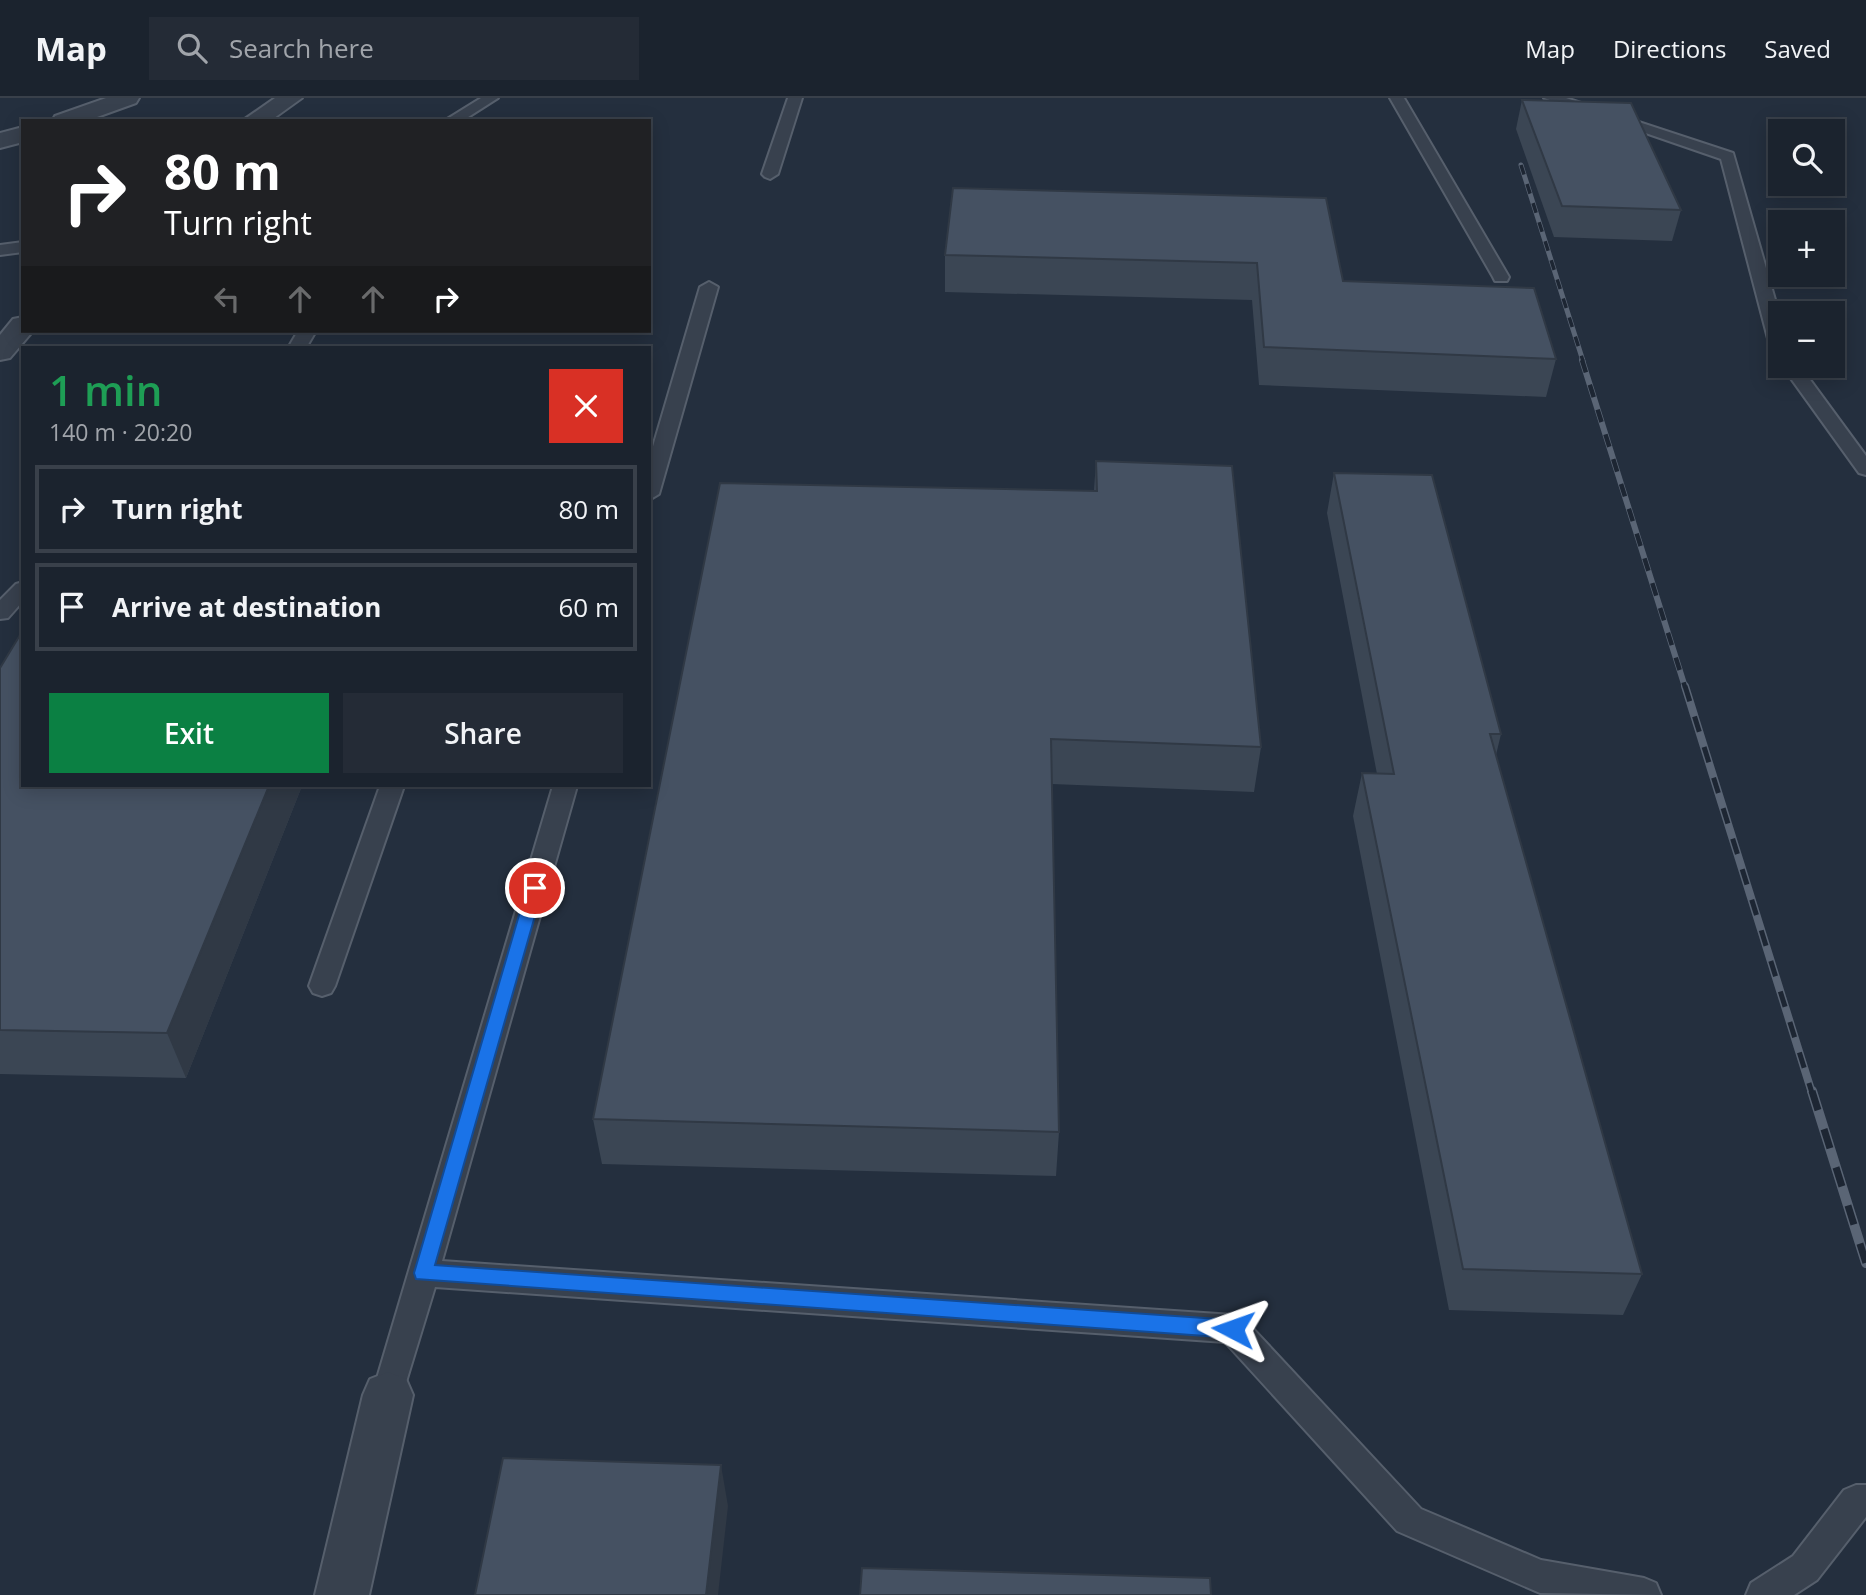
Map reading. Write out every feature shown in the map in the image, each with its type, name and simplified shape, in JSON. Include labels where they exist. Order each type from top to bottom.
[{"type":"street","points":[[256,119],[291,98]]},
{"type":"street","points":[[68,119],[111,100]]},
{"type":"street","points":[[0,141],[21,135]]},
{"type":"street","points":[[0,352],[21,327]]},
{"type":"street","points":[[342,1595],[388,1395]]},
{"type":"lane","points":[[454,119],[491,98]]},
{"type":"lane","points":[[770,174],[795,98]]},
{"type":"lane","points":[[1397,98],[1501,277]]},
{"type":"lane","points":[[1551,98],[1728,156],[1768,305]]},
{"type":"lane","points":[[0,250],[21,247]]},
{"type":"lane","points":[[651,487],[709,287]]},
{"type":"lane","points":[[1800,378],[1866,469]]},
{"type":"lane","points":[[0,613],[21,590]]},
{"type":"lane","points":[[323,986],[392,787]]},
{"type":"lane","points":[[388,1395],[565,787]]},
{"type":"lane","points":[[423,1273],[1233,1329],[1409,1520],[1540,1576],[1644,1595]]},
{"type":"lane","points":[[1763,1595],[1805,1568],[1856,1501],[1866,1501]]},
{"type":"building","points":[[1522,100],[1631,103],[1681,210],[1562,206]]},
{"type":"building","points":[[953,188],[1326,198],[1343,281],[1534,288],[1556,359],[1264,347],[1257,263],[945,255]]},
{"type":"building","points":[[1096,461],[1232,466],[1261,747],[1051,739],[1059,1132],[593,1119],[720,483],[1097,491]]},
{"type":"building","points":[[1334,473],[1432,475],[1501,734],[1490,734],[1642,1274],[1463,1269],[1362,773],[1394,774]]},
{"type":"building","points":[[21,633],[21,787],[269,787],[167,1033],[0,1030],[0,668]]},
{"type":"building","points":[[503,1458],[721,1465],[706,1595],[475,1595]]},
{"type":"building","points":[[862,1568],[1210,1578],[1211,1595],[860,1595]]},
{"type":"railway","points":[[1521,165],[1583,361]]},
{"type":"railway","points":[[1582,360],[1685,687]]},
{"type":"railway","points":[[1685,686],[1812,1093]]},
{"type":"railway","points":[[1812,1091],[1866,1263]]},
{"type":"route","points":[[535,888],[423,1273],[1233,1329]]}]
